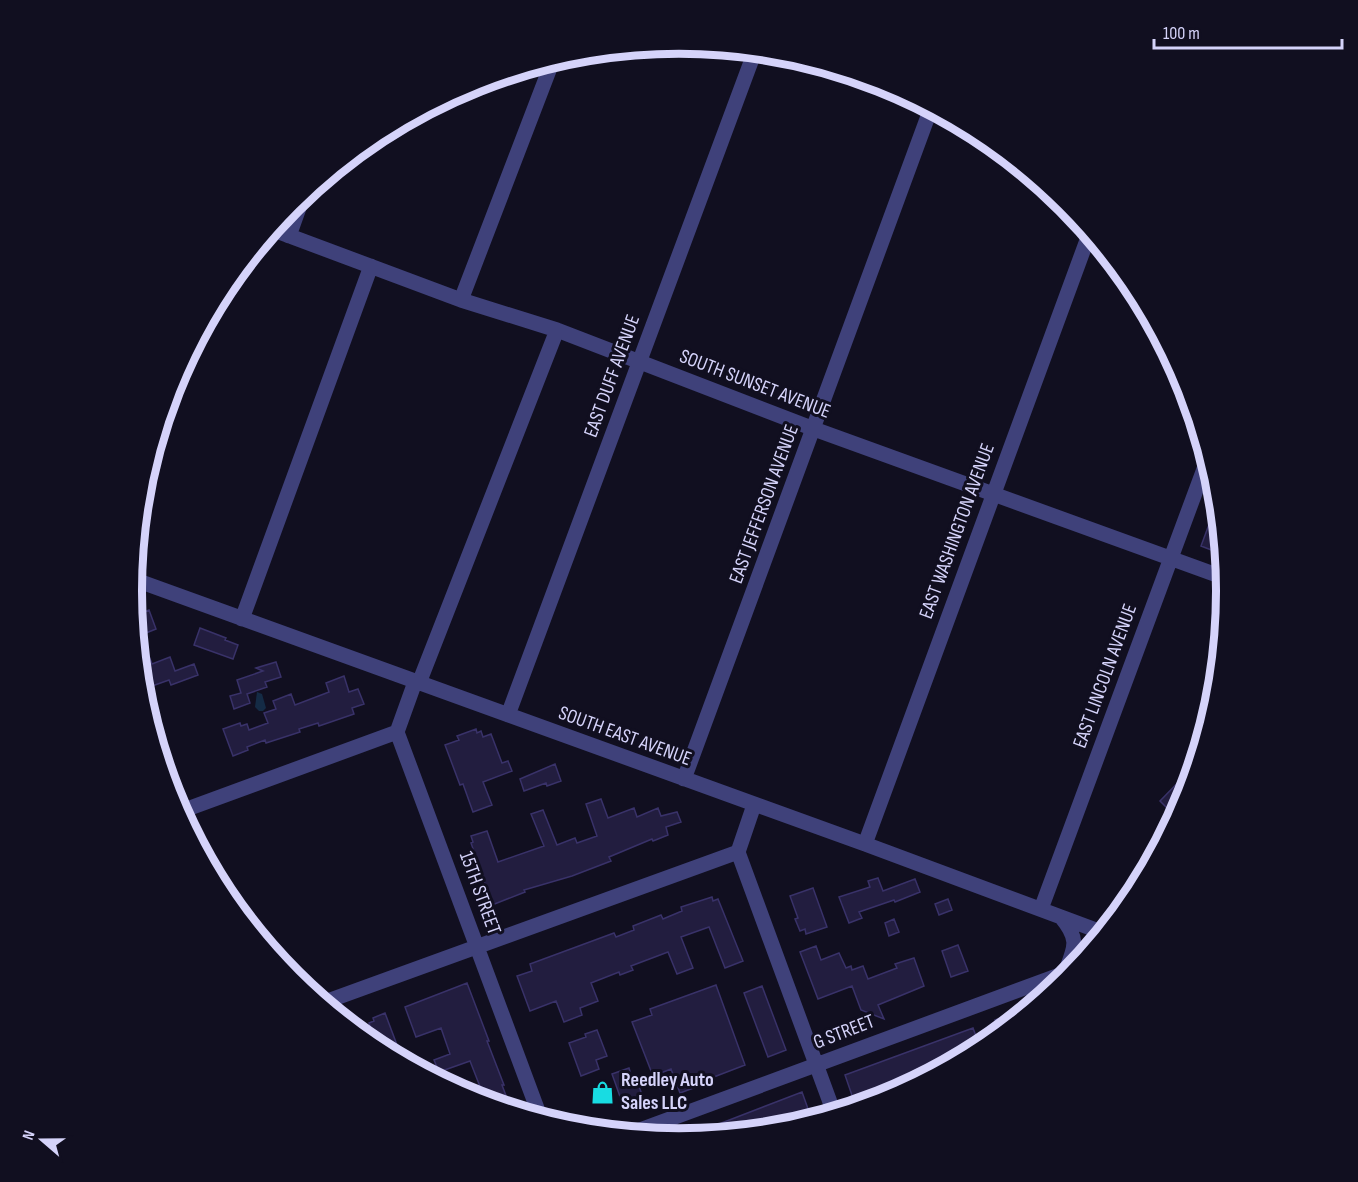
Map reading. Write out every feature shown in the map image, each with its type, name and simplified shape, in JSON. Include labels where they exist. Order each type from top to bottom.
[{"type":"street","name":"EAST DUFF AVENUE","points":[[507,715],[752,59]]},
{"type":"street","points":[[461,300],[549,70]]},
{"type":"street","name":"EAST JEFFERSON AVENUE","points":[[684,779],[929,116]]},
{"type":"street","points":[[289,236],[297,213]]},
{"type":"street","name":"SOUTH SUNSET AVENUE","points":[[279,232],[461,300],[557,330],[814,429],[1216,574]]},
{"type":"street","name":"EAST WASHINGTON AVENUE","points":[[865,844],[1087,241]]},
{"type":"street","points":[[242,619],[371,266]]},
{"type":"street","points":[[188,809],[397,732],[557,330]]},
{"type":"street","name":"EAST LINCOLN AVENUE","points":[[1041,909],[1203,472]]},
{"type":"street","name":"SOUTH EAST AVENUE","points":[[142,582],[1095,930]]},
{"type":"street","name":"15TH STREET","points":[[397,732],[538,1110]]},
{"type":"street","points":[[754,805],[738,852],[832,1106]]},
{"type":"street","points":[[331,1000],[738,852]]},
{"type":"street","points":[[1061,917],[1071,929],[1074,939],[1072,957]]},
{"type":"street","name":"G STREET","points":[[648,1127],[1052,977]]},
{"type":"water","points":[[257,692],[262,694],[266,708],[263,711],[255,707]]},
{"type":"building","points":[[1211,520],[1215,558],[1212,557],[1214,551],[1201,546]]},
{"type":"building","points":[[149,610],[156,629],[144,634],[143,626],[143,613]]},
{"type":"building","points":[[200,628],[238,645],[233,659],[194,645]]},
{"type":"building","points":[[145,646],[152,664],[170,657],[175,671],[194,664],[198,675],[171,685],[169,680],[151,687]]},
{"type":"building","points":[[276,662],[281,677],[265,682],[267,687],[247,694],[250,703],[234,709],[230,696],[241,693],[237,680],[263,671],[256,668]]},
{"type":"building","points":[[344,676],[349,692],[358,689],[364,704],[352,708],[354,714],[319,726],[318,723],[299,729],[300,732],[266,743],[265,740],[233,756],[223,729],[240,723],[241,726],[247,724],[249,730],[268,723],[264,713],[276,709],[273,701],[291,694],[295,705],[329,692],[326,683]]},
{"type":"building","points":[[476,729],[477,733],[481,731],[483,737],[491,734],[502,763],[508,761],[512,771],[483,782],[492,805],[473,812],[445,745],[459,740],[457,736]]},
{"type":"building","points":[[555,764],[561,781],[547,786],[546,783],[524,791],[520,779]]},
{"type":"building","points":[[1183,778],[1169,810],[1160,801]]},
{"type":"building","points":[[601,799],[608,818],[634,808],[637,817],[658,808],[661,816],[677,812],[681,822],[666,827],[668,835],[653,841],[652,839],[609,857],[611,861],[572,876],[524,890],[525,892],[492,905],[471,843],[473,842],[471,836],[487,831],[498,862],[544,846],[531,814],[543,810],[557,845],[575,838],[577,843],[597,836],[586,804]]},
{"type":"building","points":[[878,878],[883,891],[915,879],[920,892],[859,912],[862,918],[849,923],[839,897],[870,887],[868,881]]},
{"type":"building","points":[[813,888],[827,927],[806,934],[805,929],[800,931],[790,896]]},
{"type":"building","points":[[712,897],[713,901],[718,899],[743,961],[725,968],[709,927],[681,937],[693,968],[677,974],[668,952],[631,966],[633,970],[620,975],[619,972],[591,983],[598,1001],[580,1008],[582,1015],[564,1022],[556,1001],[530,1011],[517,976],[532,971],[530,964],[614,933],[616,937],[634,930],[633,926],[661,915],[663,919],[682,911],[681,907]]},
{"type":"building","points":[[948,899],[952,910],[939,915],[935,904]]},
{"type":"building","points":[[894,919],[899,932],[889,936],[885,923]]},
{"type":"building","points":[[958,945],[968,971],[951,977],[942,951]]},
{"type":"building","points":[[816,946],[821,960],[839,953],[846,968],[851,966],[852,970],[863,966],[868,979],[897,968],[895,964],[914,958],[924,986],[878,1005],[884,1019],[861,1010],[852,986],[818,999],[800,952]]},
{"type":"building","points":[[467,983],[508,1101],[481,1090],[470,1061],[439,1072],[434,1060],[450,1054],[441,1028],[416,1037],[405,1007]]},
{"type":"building","points":[[716,985],[745,1065],[680,1093],[671,1069],[653,1076],[632,1022],[652,1015],[650,1009]]},
{"type":"building","points":[[762,986],[786,1050],[768,1057],[744,993]]},
{"type":"building","points":[[385,1013],[398,1048],[367,1027],[374,1021],[373,1018]]},
{"type":"building","points":[[1009,1015],[996,1024],[995,1020]]},
{"type":"building","points":[[973,1028],[976,1036],[981,1034],[917,1073],[853,1099],[845,1075]]},
{"type":"building","points":[[597,1030],[607,1056],[596,1060],[599,1069],[581,1076],[569,1043]]},
{"type":"building","points":[[629,1068],[632,1078],[636,1077],[643,1098],[623,1105],[612,1074]]},
{"type":"building","points":[[802,1092],[809,1112],[784,1118],[711,1127]]},
{"type":"place","name":"Reedley Auto Sales LLC","points":[[603,1092]]}]
